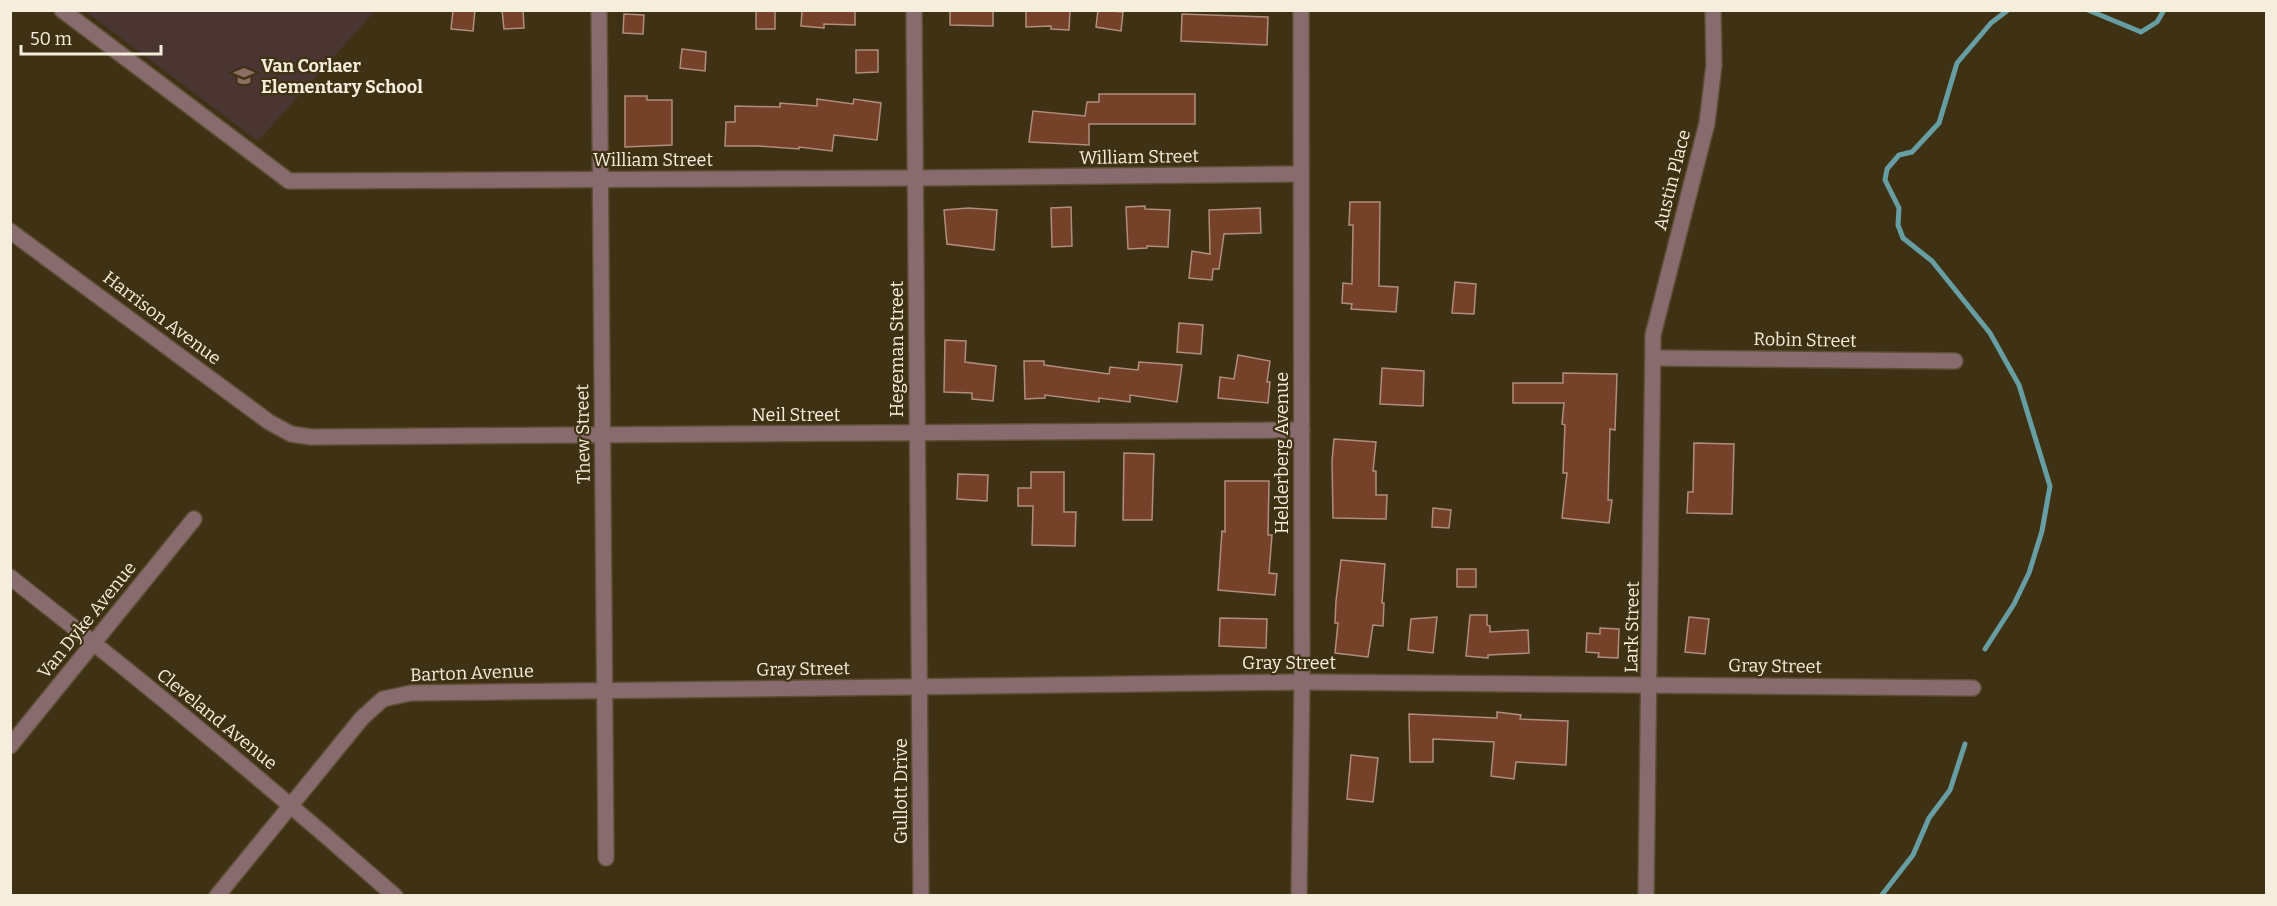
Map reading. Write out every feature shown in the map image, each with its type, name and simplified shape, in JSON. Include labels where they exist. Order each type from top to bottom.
[{"type":"street","name":"William Street","points":[[62,10],[289,181],[1301,174]]},
{"type":"street","name":"Thew Street","points":[[599,10],[606,858]]},
{"type":"street","name":"Hegeman Street","points":[[914,10],[920,687]]},
{"type":"street","name":"Helderberg Avenue","points":[[1299,896],[1302,682],[1301,10]]},
{"type":"street","name":"Austin Place","points":[[1654,358],[1653,335],[1707,123],[1714,66],[1713,10]]},
{"type":"street","name":"Harrison Avenue","points":[[10,231],[269,422],[291,434]]},
{"type":"street","name":"Robin Street","points":[[1654,358],[1955,362]]},
{"type":"street","name":"Lark Street","points":[[1646,896],[1654,358]]},
{"type":"street","name":"Neil Street","points":[[291,434],[311,437],[602,436],[1302,430]]},
{"type":"street","name":"Van Dyke Avenue","points":[[10,746],[194,519]]},
{"type":"street","name":"Cleveland Avenue","points":[[10,577],[291,805],[395,896]]},
{"type":"street","name":"Gray Street","points":[[604,690],[1302,682],[1974,688]]},
{"type":"street","name":"Gullott Drive","points":[[920,687],[921,896]]},
{"type":"street","name":"Barton Avenue","points":[[217,896],[362,718],[383,699],[411,693],[604,690]]},
{"type":"shaded area","name":"Van Corlaer Elementary School","points":[[85,11],[375,11],[258,141]]},
{"type":"building","points":[[453,10],[475,10],[473,31],[451,29]]},
{"type":"building","points":[[502,10],[523,10],[524,28],[504,29]]},
{"type":"building","points":[[756,10],[775,10],[775,29],[756,29]]},
{"type":"building","points":[[855,10],[855,25],[824,24],[824,28],[801,26],[802,11]]},
{"type":"building","points":[[950,10],[993,10],[993,26],[950,25]]},
{"type":"building","points":[[1026,10],[1070,10],[1069,30],[1051,29],[1051,26],[1026,27]]},
{"type":"building","points":[[1098,10],[1123,12],[1121,31],[1096,27]]},
{"type":"building","points":[[624,14],[644,15],[643,34],[623,33]]},
{"type":"building","points":[[1182,14],[1268,17],[1267,45],[1181,41]]},
{"type":"building","points":[[682,49],[706,52],[705,71],[680,68]]},
{"type":"building","points":[[856,50],[878,50],[878,72],[856,73]]},
{"type":"building","points":[[1099,94],[1195,94],[1195,124],[1089,124],[1089,145],[1029,142],[1033,111],[1085,116],[1087,102],[1099,102]]},
{"type":"building","points":[[625,96],[647,96],[647,100],[672,100],[672,145],[625,147]]},
{"type":"building","points":[[817,99],[853,104],[854,99],[881,103],[877,140],[834,135],[832,151],[799,147],[799,149],[725,146],[726,122],[735,122],[735,106],[780,107],[780,103],[817,106]]},
{"type":"building","points":[[1350,202],[1380,202],[1379,286],[1398,287],[1396,312],[1351,309],[1352,304],[1342,303],[1343,283],[1352,284],[1353,225],[1349,225]]},
{"type":"building","points":[[1145,206],[1145,209],[1170,210],[1168,247],[1147,246],[1147,248],[1128,249],[1126,207]]},
{"type":"building","points":[[1071,207],[1072,246],[1052,247],[1051,208]]},
{"type":"building","points":[[968,208],[997,210],[994,250],[947,244],[944,210]]},
{"type":"building","points":[[1260,208],[1261,233],[1224,234],[1219,269],[1213,269],[1212,280],[1189,278],[1192,251],[1210,254],[1209,210]]},
{"type":"building","points":[[1455,282],[1476,284],[1474,314],[1452,313]]},
{"type":"building","points":[[1179,323],[1203,325],[1201,354],[1177,352]]},
{"type":"building","points":[[945,340],[966,341],[965,362],[996,366],[993,401],[972,399],[972,393],[944,392]]},
{"type":"building","points":[[1238,355],[1270,361],[1267,382],[1270,382],[1268,403],[1218,398],[1220,377],[1234,379]]},
{"type":"building","points":[[1024,361],[1044,361],[1044,365],[1109,374],[1110,367],[1138,370],[1139,362],[1182,365],[1177,402],[1130,395],[1130,402],[1099,398],[1099,402],[1045,395],[1045,398],[1025,399]]},
{"type":"building","points":[[1382,368],[1424,371],[1423,406],[1380,404]]},
{"type":"building","points":[[1563,373],[1617,374],[1615,430],[1610,429],[1608,500],[1612,500],[1609,523],[1562,518],[1567,473],[1563,473],[1564,403],[1513,403],[1513,383],[1563,383]]},
{"type":"building","points":[[1334,439],[1376,442],[1373,471],[1376,471],[1376,495],[1387,495],[1386,519],[1333,518]]},
{"type":"building","points":[[1694,443],[1734,444],[1732,514],[1687,513],[1688,492],[1693,492]]},
{"type":"building","points":[[1124,453],[1154,454],[1152,520],[1123,520]]},
{"type":"building","points":[[1031,472],[1064,472],[1064,512],[1076,512],[1075,546],[1032,545],[1033,506],[1018,506],[1018,488],[1031,488]]},
{"type":"building","points":[[958,474],[988,475],[987,501],[957,499]]},
{"type":"building","points":[[1225,481],[1269,481],[1268,535],[1272,535],[1269,573],[1277,574],[1275,595],[1218,590],[1222,531],[1225,532]]},
{"type":"building","points":[[1433,508],[1451,510],[1449,528],[1432,527]]},
{"type":"building","points":[[1341,560],[1385,564],[1383,626],[1373,625],[1368,657],[1335,653],[1338,623],[1335,623],[1336,601]]},
{"type":"building","points":[[1457,569],[1476,569],[1476,587],[1457,587]]},
{"type":"building","points":[[1470,615],[1487,615],[1490,632],[1528,630],[1529,653],[1488,655],[1488,658],[1466,656]]},
{"type":"building","points":[[1437,617],[1433,653],[1408,650],[1411,619]]},
{"type":"building","points":[[1689,617],[1709,619],[1705,654],[1685,652]]},
{"type":"building","points":[[1220,618],[1267,619],[1266,648],[1219,646]]},
{"type":"building","points":[[1600,628],[1619,629],[1618,658],[1598,657],[1599,653],[1586,652],[1587,633],[1600,634]]},
{"type":"building","points":[[1497,712],[1521,715],[1520,719],[1568,721],[1566,765],[1516,762],[1514,779],[1491,776],[1494,742],[1433,739],[1433,762],[1410,762],[1409,714],[1497,718]]},
{"type":"building","points":[[1351,755],[1378,758],[1373,802],[1347,799]]},
{"type":"waterway","points":[[1985,649],[2014,604],[2029,573],[2042,531],[2050,486],[2019,385],[1990,333],[1932,261],[1903,238],[1898,225],[1899,208],[1885,180],[1887,169],[1899,155],[1912,152],[1939,123],[1957,63],[1991,23],[2008,10]]},
{"type":"waterway","points":[[2088,10],[2141,32],[2157,22],[2164,10]]},
{"type":"waterway","points":[[1881,896],[1913,855],[1929,818],[1950,790],[1965,744]]},
{"type":"place","name":"Van Corlaer Elementary School","points":[[244,76]]}]
